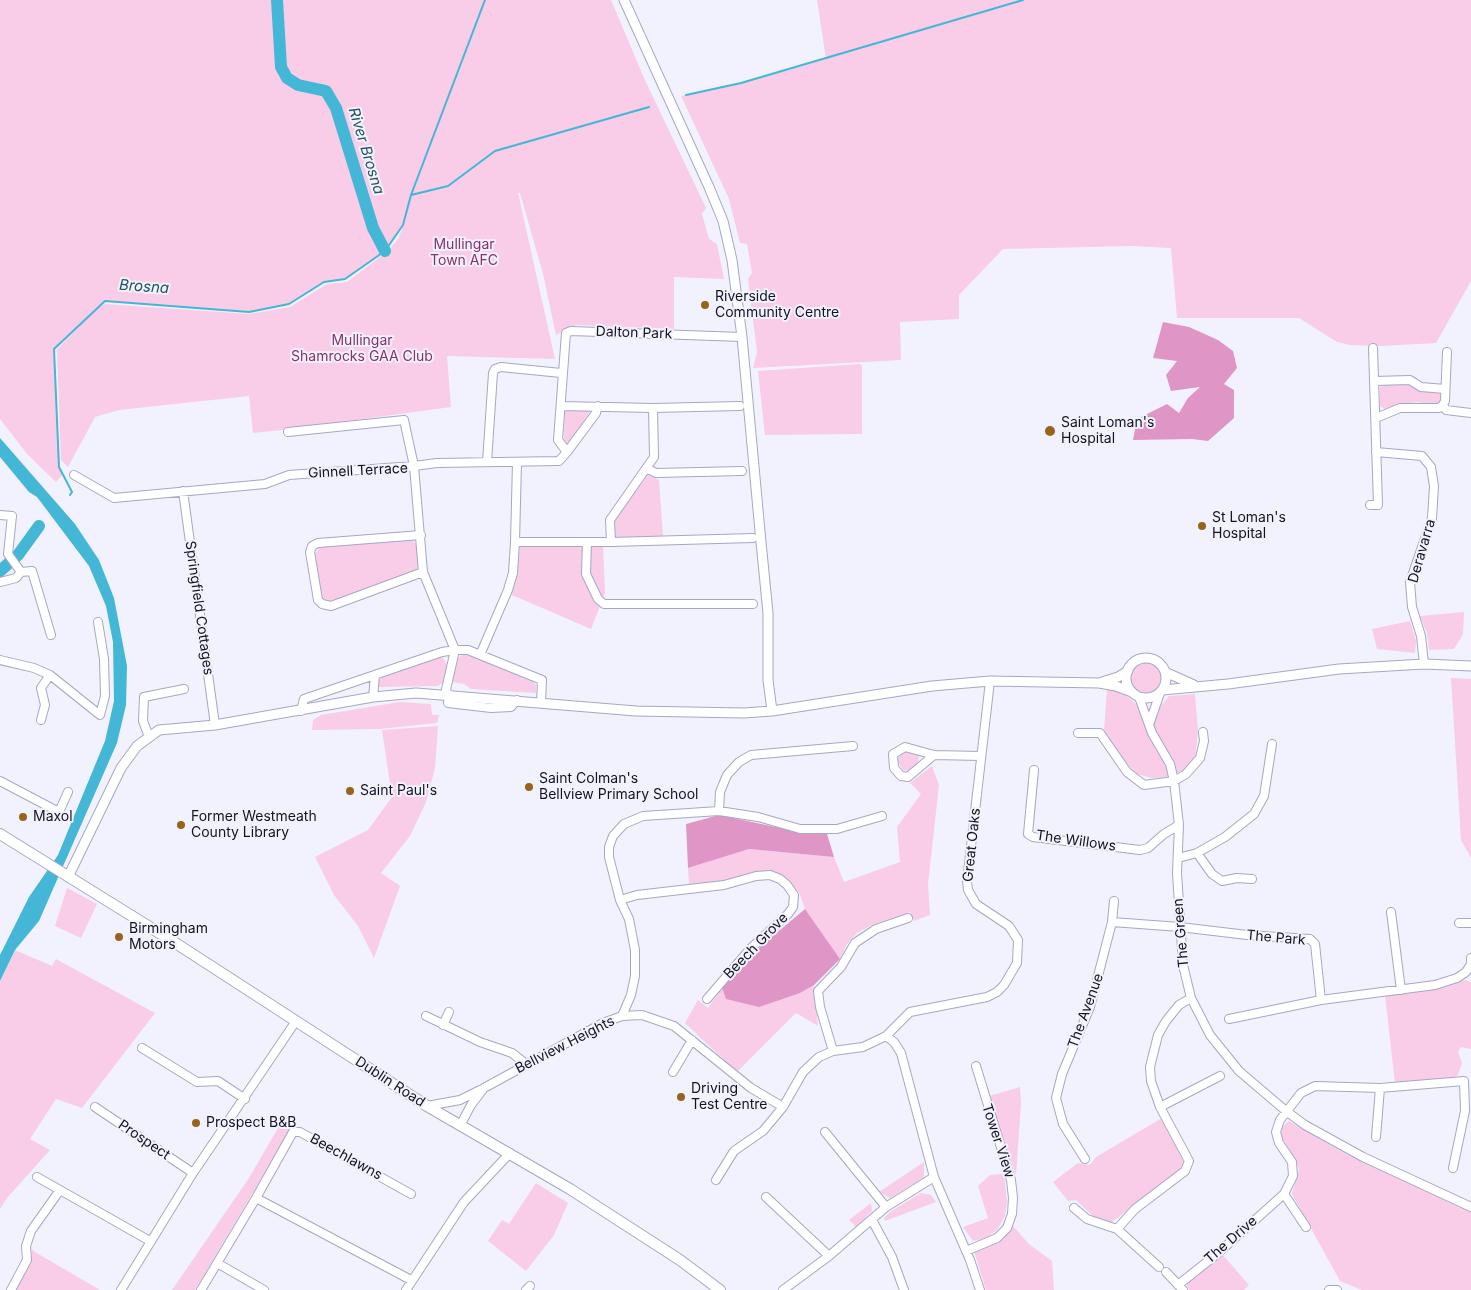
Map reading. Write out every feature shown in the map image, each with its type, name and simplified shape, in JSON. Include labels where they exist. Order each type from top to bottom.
[{"type":"main road","name":"Dublin Road","points":[[0,834],[427,1106],[510,1153],[664,1250],[720,1290]]},
{"type":"street","points":[[624,0],[722,221],[732,260],[742,337],[767,604],[768,680],[772,711]]},
{"type":"street","name":"Dalton Park","points":[[568,452],[558,440],[561,373],[566,333],[571,331],[742,337]]},
{"type":"street","points":[[1370,505],[1378,505],[1373,348]]},
{"type":"street","points":[[1376,418],[1400,408],[1439,408],[1443,405],[1445,401],[1447,352]]},
{"type":"street","points":[[487,462],[493,373],[495,369],[501,367],[561,373]]},
{"type":"street","points":[[1374,381],[1410,380],[1421,387],[1445,389]]},
{"type":"street","points":[[1443,405],[1446,410],[1471,413]]},
{"type":"street","points":[[561,406],[653,408],[740,406]]},
{"type":"street","points":[[288,432],[404,420],[414,466],[437,463],[559,461],[568,452],[596,414],[598,406]]},
{"type":"street","points":[[611,542],[610,520],[648,469],[654,457],[653,408]]},
{"type":"street","name":"Deravarra","points":[[1376,452],[1422,456],[1431,467],[1434,486],[1432,518],[1410,582],[1412,607],[1421,636],[1424,664]]},
{"type":"street","points":[[480,655],[508,590],[513,573],[517,462]]},
{"type":"street","name":"Ginnell Terrace","points":[[183,491],[266,484],[289,475],[414,466],[423,572],[455,650]]},
{"type":"street","points":[[648,469],[656,473],[742,471]]},
{"type":"street","points":[[74,475],[114,498],[183,491]]},
{"type":"street","name":"Springfield Cottages","points":[[183,491],[215,725]]},
{"type":"street","points":[[0,515],[12,516],[8,554],[21,572]]},
{"type":"street","points":[[421,535],[318,543],[312,546],[310,552],[318,600],[322,604],[331,606],[423,572]]},
{"type":"street","points":[[515,542],[611,542],[753,538]]},
{"type":"street","points":[[587,542],[586,574],[598,599],[604,604],[754,604]]},
{"type":"street","points":[[0,582],[16,578],[21,572],[32,571],[51,635]]},
{"type":"street","points":[[0,660],[34,668],[50,675],[100,715],[105,696],[104,659],[98,622]]},
{"type":"street","points":[[301,711],[304,699],[442,652],[455,650],[468,650],[542,680],[541,702]]},
{"type":"street","points":[[447,694],[455,650]]},
{"type":"street","points":[[1099,683],[1118,677],[1128,671],[1133,664],[1146,659],[1159,664],[1165,672],[1194,685]]},
{"type":"street","points":[[64,875],[121,768],[137,746],[159,730],[215,725],[373,697],[416,693],[447,694],[636,710],[772,711],[932,686],[990,681],[1099,683],[1116,686],[1150,698],[1161,691],[1194,685],[1228,684],[1339,668],[1424,664],[1471,666]]},
{"type":"street","points":[[1128,671],[1127,684],[1135,694]]},
{"type":"street","points":[[1150,723],[1166,680],[1165,672]]},
{"type":"street","points":[[41,720],[45,705],[40,688],[50,675]]},
{"type":"street","points":[[373,697],[375,675]]},
{"type":"street","name":"Great Oaks","points":[[886,1036],[910,1012],[937,1005],[987,997],[997,992],[1004,985],[1017,963],[1018,945],[1014,932],[976,904],[968,890],[967,881],[990,681]]},
{"type":"street","points":[[149,737],[143,721],[144,697],[184,689]]},
{"type":"street","name":"The Green","points":[[1135,694],[1150,723],[1152,733],[1170,764],[1174,781],[1180,825],[1177,873],[1182,965],[1191,998],[1210,1035],[1239,1071],[1286,1112],[1363,1157],[1471,1207]]},
{"type":"street","points":[[1078,733],[1100,733],[1127,772],[1144,785],[1174,781],[1186,774],[1200,758],[1204,741],[1203,732]]},
{"type":"street","points":[[1178,858],[1197,853],[1225,837],[1254,814],[1264,796],[1272,744]]},
{"type":"street","points":[[719,811],[720,792],[727,775],[739,762],[751,755],[853,746]]},
{"type":"street","points":[[934,755],[908,777],[901,776],[894,768],[893,754],[905,747],[934,755],[981,756]]},
{"type":"street","name":"The Willows","points":[[1034,770],[1028,834],[1033,837],[1140,850],[1148,848],[1164,834],[1180,825]]},
{"type":"street","points":[[0,781],[59,812],[68,792]]},
{"type":"street","points":[[622,1016],[631,995],[635,976],[635,950],[628,919],[620,900],[608,857],[613,836],[624,824],[634,818],[643,816],[719,811],[758,817],[800,829],[837,829],[882,816]]},
{"type":"street","points":[[1197,853],[1212,874],[1222,881],[1237,878],[1252,879]]},
{"type":"street","name":"Beech Grove","points":[[620,900],[637,895],[724,885],[756,876],[770,875],[780,879],[787,885],[794,895],[792,907],[788,914],[750,949],[707,999]]},
{"type":"street","name":"The Avenue","points":[[1085,1160],[1063,1124],[1056,1098],[1062,1074],[1090,1007],[1112,922],[1114,901]]},
{"type":"street","points":[[1391,912],[1401,990]]},
{"type":"street","points":[[833,1051],[820,1007],[818,991],[841,967],[855,943],[876,929],[908,918]]},
{"type":"street","points":[[1112,922],[1180,927]]},
{"type":"street","points":[[1460,923],[1471,922]]},
{"type":"street","name":"The Park","points":[[1180,927],[1247,936],[1310,938],[1315,944],[1321,1000]]},
{"type":"street","points":[[1229,1019],[1321,1000],[1435,985],[1458,978],[1466,972],[1471,964],[1471,958]]},
{"type":"street","points":[[1074,1208],[1087,1219],[1117,1229],[1135,1209],[1185,1171],[1189,1161],[1160,1107],[1151,1081],[1153,1052],[1166,1021],[1180,1005],[1191,998]]},
{"type":"street","points":[[443,1025],[450,1012]]},
{"type":"street","name":"Bellview Heights","points":[[461,1124],[471,1105],[484,1088],[603,1022],[622,1016],[642,1015],[674,1026],[750,1088],[783,1107]]},
{"type":"street","points":[[426,1016],[480,1042],[512,1053],[526,1064]]},
{"type":"street","points":[[121,1290],[193,1172],[245,1099],[296,1021]]},
{"type":"street","points":[[716,1180],[734,1151],[763,1131],[783,1107],[803,1072],[819,1057],[833,1051],[863,1047],[886,1036],[894,1042],[901,1053],[934,1176],[966,1251],[980,1290]]},
{"type":"street","points":[[673,1072],[692,1040]]},
{"type":"street","points":[[142,1048],[197,1082],[218,1081],[245,1099]]},
{"type":"street","name":"Tower View","points":[[966,1251],[997,1238],[1007,1228],[1012,1214],[1013,1198],[1011,1180],[976,1066]]},
{"type":"street","points":[[1160,1107],[1220,1076]]},
{"type":"street","points":[[1286,1112],[1301,1093],[1315,1086],[1380,1088],[1464,1081],[1465,1111],[1453,1168]]},
{"type":"street","points":[[427,1106],[460,1100],[484,1088]]},
{"type":"street","points":[[1376,1137],[1380,1088]]},
{"type":"street","name":"Prospect","points":[[95,1107],[193,1172]]},
{"type":"street","name":"The Drive","points":[[1117,1229],[1162,1269],[1180,1288],[1284,1194],[1293,1176],[1292,1162],[1278,1143],[1276,1132],[1286,1112]]},
{"type":"street","name":"Beechlawns","points":[[201,1290],[293,1132],[300,1132],[411,1194]]},
{"type":"street","points":[[825,1132],[886,1208]]},
{"type":"street","points":[[406,1290],[464,1202],[510,1153]]},
{"type":"street","points":[[783,1290],[829,1256],[886,1208],[934,1176]]},
{"type":"street","points":[[37,1177],[150,1241]]},
{"type":"street","points":[[11,1290],[27,1260],[26,1246],[31,1231],[60,1190]]},
{"type":"street","points":[[1284,1194],[1306,1227]]},
{"type":"street","points":[[766,1197],[829,1256]]},
{"type":"street","points":[[256,1198],[411,1280]]},
{"type":"street","points":[[872,1220],[892,1257],[904,1290]]},
{"type":"street","points":[[217,1263],[264,1290]]},
{"type":"street","points":[[1329,1290],[1337,1290]]},
{"type":"green space","points":[[0,0],[611,0],[644,78],[706,208],[702,214],[709,239],[717,244],[724,279],[674,277],[674,329],[576,325],[556,335],[543,274],[520,193],[518,193],[555,359],[447,356],[451,407],[282,430],[253,433],[249,396],[119,410],[95,417],[68,467],[61,460],[57,349],[99,307],[105,304],[249,314],[290,307],[327,284],[347,282],[389,250],[398,239],[407,217],[385,251],[345,279],[324,282],[289,304],[249,312],[104,301],[54,349],[59,467],[63,474],[56,482],[28,455],[0,419]]},
{"type":"green space","points":[[817,0],[1471,0],[1471,281],[1436,343],[1382,346],[1350,345],[1337,342],[1299,318],[1177,318],[1171,248],[1132,246],[1003,249],[959,295],[959,319],[900,322],[901,360],[753,368],[757,352],[748,279],[752,273],[747,244],[740,243],[729,199],[681,96],[741,83],[826,59]]},
{"type":"green space","points":[[860,364],[862,366],[862,434],[765,435],[758,371]]},
{"type":"green space","points":[[1409,383],[1438,390],[1442,393],[1440,404],[1417,402],[1385,409],[1380,406],[1380,387],[1382,384]]},
{"type":"green space","points":[[565,405],[593,406],[569,445],[564,441]]},
{"type":"green space","points":[[648,475],[659,480],[663,536],[614,537],[614,521]]},
{"type":"green space","points":[[410,538],[416,544],[419,567],[413,572],[329,602],[322,599],[315,554],[321,546]]},
{"type":"green space","points":[[522,546],[603,546],[605,593],[591,629],[512,595],[520,548]]},
{"type":"green space","points":[[1464,612],[1463,634],[1454,649],[1429,650],[1427,633],[1420,616]]},
{"type":"green space","points":[[1410,621],[1416,641],[1415,653],[1377,649],[1372,629]]},
{"type":"green space","points":[[465,653],[533,682],[536,685],[536,693],[471,689],[464,684],[452,682],[458,658]]},
{"type":"green space","points":[[441,656],[448,665],[445,682],[437,686],[378,687],[379,680],[385,675]]},
{"type":"green space","points":[[1146,662],[1158,667],[1163,679],[1158,691],[1146,696],[1134,691],[1129,679],[1134,667]]},
{"type":"green space","points":[[1451,678],[1471,679],[1471,858],[1461,840]]},
{"type":"green space","points":[[1107,688],[1125,694],[1139,707],[1152,729],[1161,706],[1169,696],[1195,694],[1198,731],[1195,759],[1184,770],[1165,777],[1152,778],[1137,774],[1120,757],[1104,731]]},
{"type":"green space","points":[[400,702],[431,704],[432,715],[439,715],[437,723],[379,729],[312,730],[313,720],[321,715]]},
{"type":"green space","points":[[438,726],[435,768],[426,802],[410,836],[381,873],[400,886],[374,958],[358,926],[334,895],[315,857],[368,830],[392,797],[382,730]]},
{"type":"green space","points":[[902,751],[917,753],[919,756],[918,762],[910,771],[903,770],[897,761]]},
{"type":"green space","points":[[932,766],[939,785],[928,884],[930,915],[914,921],[910,912],[874,924],[857,933],[847,944],[840,959],[805,909],[799,892],[782,876],[767,871],[723,882],[689,884],[688,868],[749,849],[834,857],[844,882],[900,862],[897,827],[921,794],[910,783]]},
{"type":"green space","points":[[67,888],[97,904],[81,938],[55,926]]},
{"type":"green space","points":[[15,950],[52,966],[56,959],[155,1013],[82,1108],[56,1099],[30,1139],[50,1150],[7,1198],[0,1209],[0,981]]},
{"type":"green space","points":[[1465,980],[1471,982],[1471,1049],[1461,1047],[1458,1052],[1462,1063],[1458,1075],[1453,1078],[1395,1083],[1385,996],[1441,987]]},
{"type":"green space","points":[[814,985],[818,1026],[796,1013],[737,1072],[685,1023],[698,1000],[708,1008],[722,988],[726,999],[800,993]]},
{"type":"green space","points":[[1020,1087],[1021,1103],[1016,1175],[989,1096]]},
{"type":"green space","points":[[285,1116],[294,1123],[195,1290],[172,1290],[249,1178]]},
{"type":"green space","points":[[1162,1118],[1184,1163],[1179,1170],[1112,1222],[1095,1218],[1076,1200],[1068,1201],[1053,1182],[1078,1163],[1090,1165],[1096,1157]]},
{"type":"green space","points":[[1289,1121],[1344,1153],[1471,1211],[1471,1290],[1362,1290],[1340,1281],[1292,1194],[1299,1169],[1295,1158],[1282,1138],[1281,1128]]},
{"type":"green space","points":[[924,1162],[924,1177],[890,1198],[879,1192]]},
{"type":"green space","points":[[1004,1174],[1007,1201],[1005,1216],[997,1230],[987,1238],[973,1241],[963,1227],[988,1218],[978,1186],[990,1175]]},
{"type":"green space","points":[[536,1183],[568,1203],[554,1235],[526,1271],[488,1241],[502,1220],[509,1224]]},
{"type":"green space","points":[[921,1193],[931,1195],[936,1202],[885,1221],[884,1218],[890,1212]]},
{"type":"green space","points":[[871,1203],[872,1211],[856,1227],[849,1220]]},
{"type":"green space","points":[[1012,1225],[1029,1244],[1052,1261],[1054,1290],[986,1290],[974,1251],[1003,1239]]},
{"type":"green space","points":[[32,1249],[100,1290],[15,1290],[31,1259]]},
{"type":"green space","points":[[1222,1254],[1249,1285],[1244,1290],[1189,1290],[1186,1282]]},
{"type":"shaded area","points":[[1163,322],[1189,327],[1218,340],[1233,351],[1237,368],[1224,384],[1234,390],[1234,418],[1208,441],[1192,439],[1133,440],[1137,419],[1167,404],[1179,413],[1188,398],[1200,387],[1171,391],[1166,375],[1177,361],[1153,358]]},
{"type":"shaded area","points":[[719,815],[799,832],[827,834],[834,857],[749,849],[688,868],[686,824]]},
{"type":"shaded area","points":[[805,909],[840,959],[814,985],[800,993],[759,1007],[726,999],[722,988],[761,946]]},
{"type":"water","points":[[0,438],[75,524],[99,560],[114,598],[127,666],[126,705],[117,743],[39,921],[15,950],[0,981],[0,955],[29,897],[58,855],[105,741],[114,701],[113,642],[106,606],[89,566],[37,497],[29,492],[0,457]]},
{"type":"waterway","name":"River Brosna","points":[[277,0],[281,67],[287,78],[298,85],[326,91],[336,108],[373,228],[385,251]]},
{"type":"waterway","name":"Brosna","points":[[70,495],[72,492],[59,467],[54,349],[105,301],[249,312],[289,304],[324,282],[345,279],[385,251],[403,225],[411,195],[485,0]]},
{"type":"waterway","points":[[686,95],[741,83],[1023,0]]},
{"type":"waterway","points":[[411,195],[448,186],[495,151],[649,107]]},
{"type":"waterway","name":"Brosna","points":[[0,571],[18,555],[39,526]]},
{"type":"place","name":"Riverside Community Centre","points":[[705,305]]},
{"type":"place","name":"Saint Loman's Hospital","points":[[1050,431]]},
{"type":"place","name":"St Loman's Hospital","points":[[1202,526]]},
{"type":"place","name":"Saint Colman's Bellview Primary School","points":[[529,787]]},
{"type":"place","name":"Saint Paul's","points":[[350,791]]},
{"type":"place","name":"Maxol","points":[[23,817]]},
{"type":"place","name":"Former Westmeath County Library","points":[[181,825]]},
{"type":"place","name":"Birmingham Motors","points":[[119,937]]},
{"type":"place","name":"Driving Test Centre","points":[[681,1097]]},
{"type":"place","name":"Prospect B&B","points":[[196,1123]]},
{"type":"park label","name":"Mullingar Town AFC","points":[[464,254]]},
{"type":"park label","name":"Mullingar Shamrocks GAA Club","points":[[362,350]]}]
